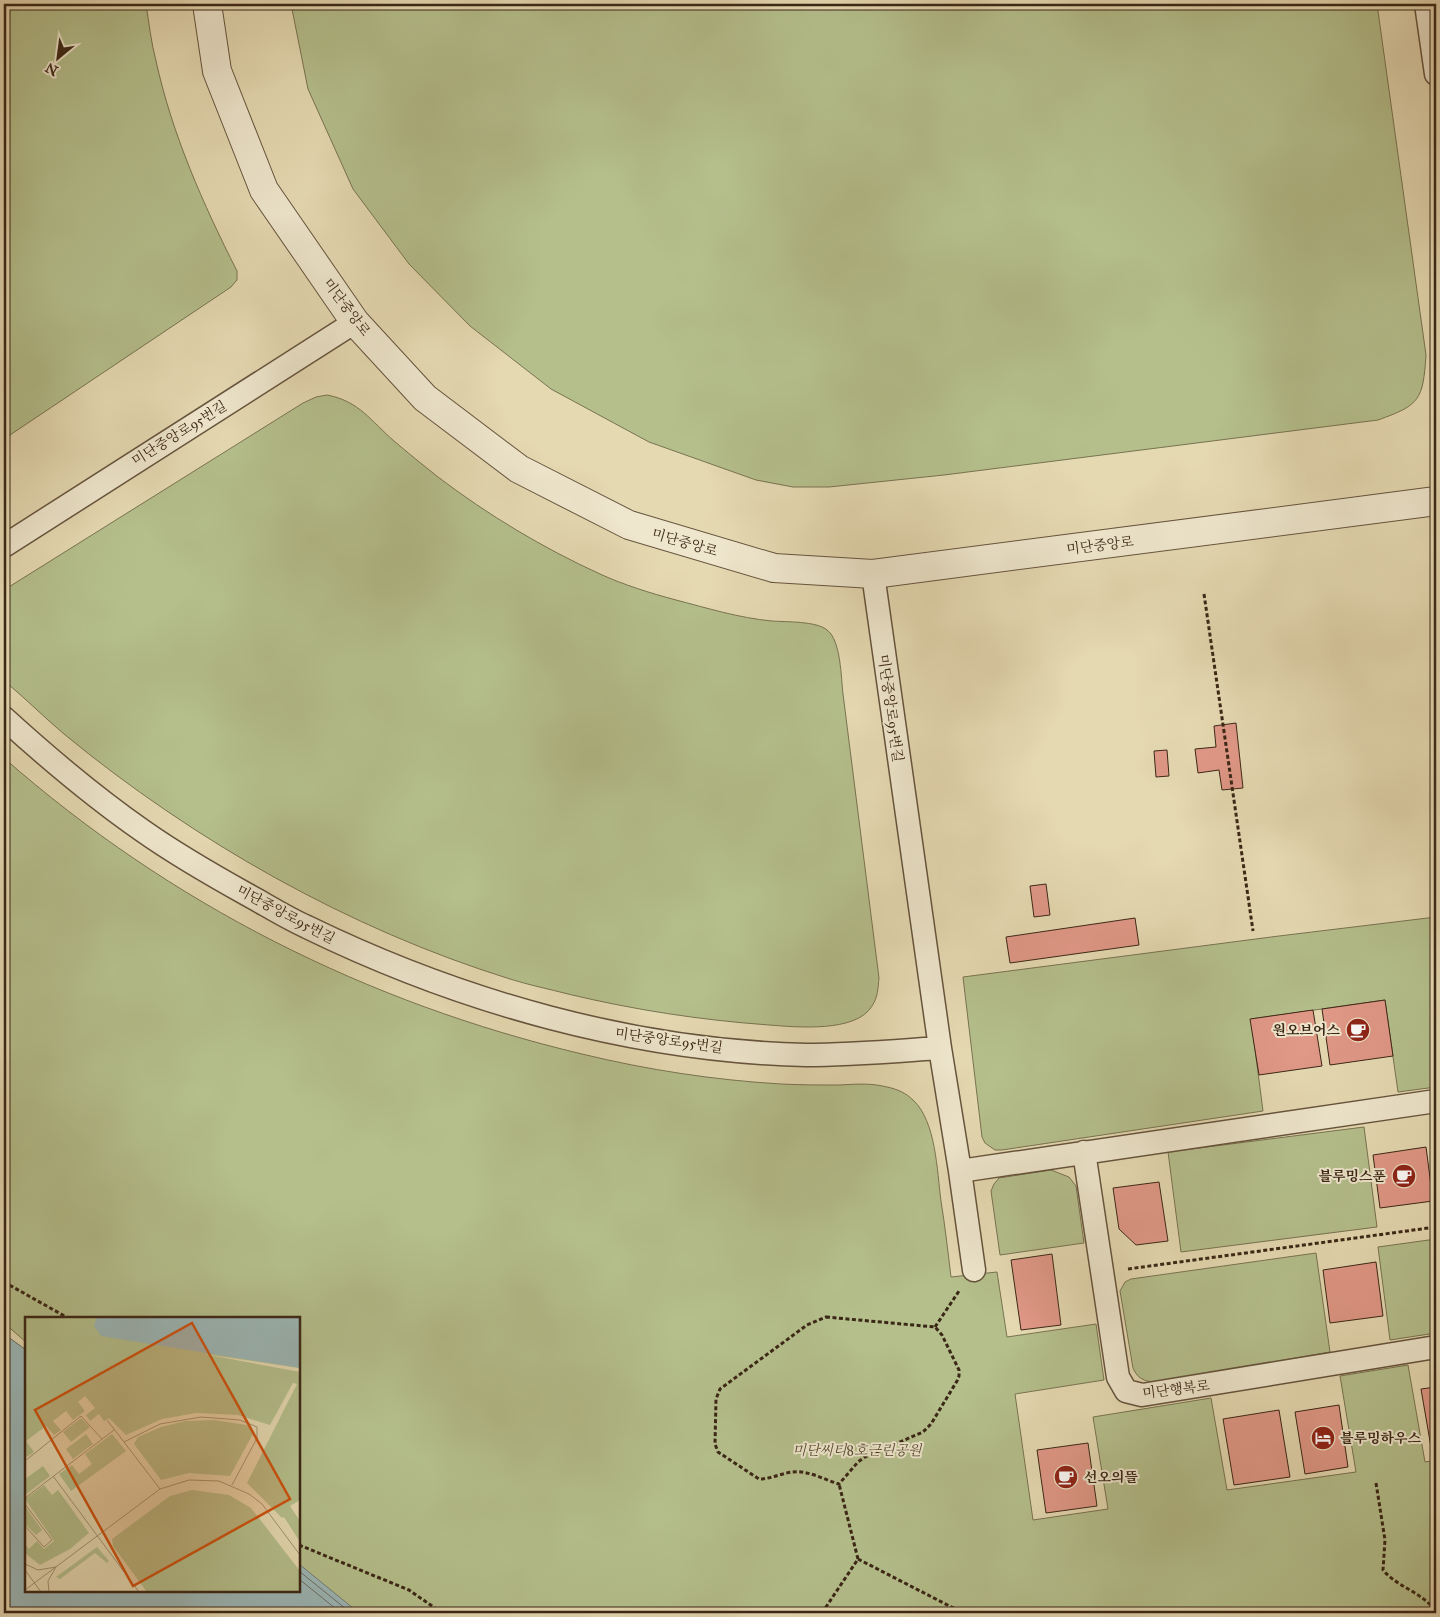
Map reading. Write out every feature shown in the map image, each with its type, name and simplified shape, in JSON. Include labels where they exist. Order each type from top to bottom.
[{"type":"street","name":"미단중앙로","points":[[207,4],[217,72],[264,190],[355,322],[425,398],[519,469],[629,526],[774,568],[873,574],[1436,500]]},
{"type":"street","points":[[1426,4],[1436,74]]},
{"type":"street","name":"미단중앙로95번길","points":[[4,546],[355,322]]},
{"type":"street","name":"미단중앙로95번길","points":[[4,718],[40,751],[90,792],[189,862],[305,926],[372,957],[428,979],[552,1018],[616,1033],[688,1045],[806,1055],[860,1054],[940,1048],[873,574]]},
{"type":"street","points":[[940,1048],[974,1270]]},
{"type":"street","points":[[960,1171],[1436,1101]]},
{"type":"street","name":"미단행복로","points":[[1084,1152],[1118,1377],[1126,1391],[1142,1396],[1436,1347]]},
{"type":"path","points":[[1204,594],[1253,931]]},
{"type":"path","points":[[1103,1272],[1436,1227]]},
{"type":"path","points":[[935,1328],[974,1270]]},
{"type":"path","points":[[4,1282],[66,1317]]},
{"type":"path","points":[[826,1317],[935,1328],[942,1335],[959,1370],[959,1376],[931,1424],[922,1432],[864,1457],[839,1484],[801,1472],[759,1479],[718,1452],[715,1444],[716,1399],[720,1389],[807,1325],[826,1317]]},
{"type":"path","points":[[1376,1483],[1385,1540],[1383,1570],[1389,1578],[1417,1593],[1436,1612]]},
{"type":"path","points":[[822,1613],[858,1559],[839,1484]]},
{"type":"path","points":[[300,1545],[410,1590],[442,1613]]},
{"type":"path","points":[[858,1559],[963,1613]]},
{"type":"green space","points":[[4,4],[146,4],[154,54],[171,115],[190,168],[212,220],[237,271],[237,280],[231,287],[4,439]]},
{"type":"green space","points":[[291,4],[1377,4],[1426,355],[1421,391],[1411,405],[1378,420],[944,475],[829,487],[793,487],[756,480],[649,442],[551,389],[470,326],[409,264],[353,189],[308,89]]},
{"type":"green space","points":[[327,395],[348,402],[356,407],[438,477],[476,505],[537,542],[600,574],[618,582],[666,597],[747,618],[816,625],[827,630],[832,635],[838,650],[879,978],[875,999],[864,1015],[853,1021],[809,1027],[743,1023],[693,1017],[643,1010],[568,994],[517,981],[450,959],[332,908],[275,878],[220,845],[114,773],[64,734],[8,684],[4,678],[4,590],[303,403],[316,397]]},
{"type":"green space","name":"미단씨티8호근린공원","points":[[4,758],[68,811],[134,859],[203,902],[275,942],[348,976],[424,1007],[502,1033],[632,1065],[731,1080],[781,1084],[876,1085],[894,1089],[907,1095],[921,1109],[931,1133],[951,1277],[997,1272],[1007,1337],[1096,1324],[1104,1380],[1015,1394],[1033,1520],[1108,1509],[1093,1417],[1211,1398],[1227,1490],[1356,1472],[1340,1376],[1408,1365],[1425,1462],[1436,1460],[1436,1613],[4,1613],[4,1334],[25,1349],[25,1592],[300,1592],[300,1317],[25,1317],[25,1341],[4,1323]]},
{"type":"green space","points":[[1436,917],[1436,1087],[1398,1092],[1385,1000],[1251,1019],[1263,1111],[1002,1150],[995,1150],[985,1143],[982,1137],[963,977]]},
{"type":"green space","points":[[1364,1127],[1377,1227],[1181,1252],[1168,1152]]},
{"type":"green space","points":[[1051,1170],[1069,1177],[1076,1186],[1084,1243],[1000,1255],[991,1191],[994,1184],[999,1178]]},
{"type":"green space","points":[[1436,1239],[1436,1333],[1390,1340],[1378,1247]]},
{"type":"green space","points":[[1316,1253],[1330,1352],[1159,1382],[1143,1380],[1137,1375],[1133,1368],[1120,1291],[1125,1282],[1131,1279]]},
{"type":"water","points":[[4,1334],[25,1349],[25,1592],[300,1592],[300,1565],[359,1613],[4,1613]]},
{"type":"building","points":[[1236,723],[1243,788],[1222,790],[1219,770],[1198,773],[1195,749],[1216,747],[1214,726]]},
{"type":"building","points":[[1167,750],[1169,776],[1156,777],[1154,751]]},
{"type":"building","points":[[1046,884],[1050,915],[1034,917],[1030,886]]},
{"type":"building","points":[[1135,918],[1139,945],[1010,963],[1006,937]]},
{"type":"building","points":[[1385,1000],[1393,1056],[1330,1065],[1322,1009]]},
{"type":"building","points":[[1313,1010],[1322,1066],[1259,1075],[1250,1019]]},
{"type":"building","points":[[1426,1147],[1433,1201],[1380,1208],[1373,1155]]},
{"type":"building","points":[[1159,1182],[1168,1241],[1136,1245],[1119,1229],[1113,1188]]},
{"type":"building","points":[[1052,1254],[1061,1325],[1021,1330],[1011,1260]]},
{"type":"building","points":[[1376,1262],[1383,1316],[1330,1323],[1323,1270]]},
{"type":"building","points":[[1436,1387],[1436,1452],[1432,1453],[1421,1389]]},
{"type":"building","points":[[1339,1405],[1348,1467],[1305,1474],[1295,1412]]},
{"type":"building","points":[[1279,1410],[1290,1477],[1234,1485],[1223,1419]]},
{"type":"building","points":[[1088,1443],[1097,1506],[1046,1513],[1037,1450]]},
{"type":"place","name":"원오브어스","points":[[1358,1030]]},
{"type":"place","name":"블루밍스푼","points":[[1404,1176]]},
{"type":"place","name":"블루밍하우스","points":[[1323,1438]]},
{"type":"place","name":"선오의뜰","points":[[1066,1477]]}]
